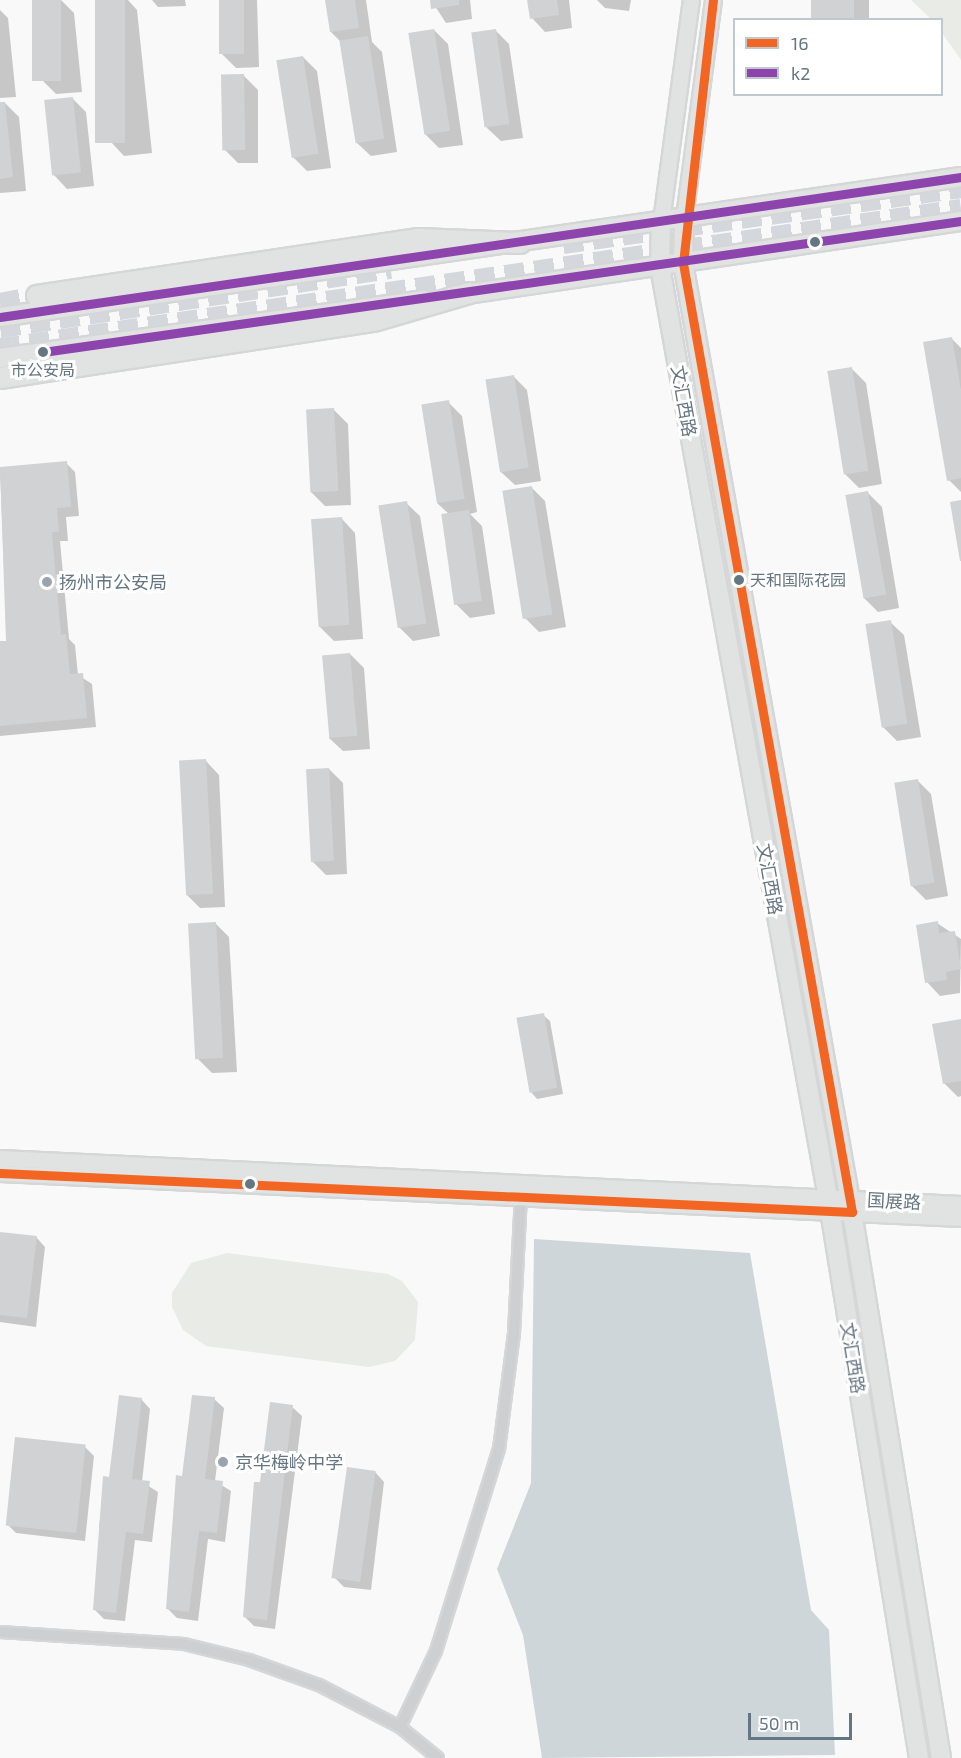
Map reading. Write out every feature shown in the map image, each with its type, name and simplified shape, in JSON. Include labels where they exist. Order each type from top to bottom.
[{"type":"highway","points":[[37,296],[418,239],[520,243]]},
{"type":"highway","points":[[0,378],[374,321],[469,293]]},
{"type":"main road","points":[[0,317],[961,177]]},
{"type":"main road","name":"文汇西路","points":[[684,217],[683,263],[851,1205],[941,1758]]},
{"type":"main road","name":"文汇西路","points":[[661,221],[660,267],[829,1205],[919,1758]]},
{"type":"main road","points":[[0,358],[660,267],[961,221]]},
{"type":"street","name":"文汇西路","points":[[661,221],[691,0]]},
{"type":"street","name":"文汇西路","points":[[684,217],[713,0]]},
{"type":"street","name":"国展路","points":[[0,1158],[829,1205]]},
{"type":"street","name":"国展路","points":[[0,1173],[521,1195],[829,1205],[961,1204]]},
{"type":"street","points":[[400,1727],[436,1651],[499,1449],[514,1333],[521,1195]]},
{"type":"street","name":"国展路","points":[[851,1205],[961,1218]]},
{"type":"street","points":[[0,1632],[184,1644],[319,1685],[400,1727],[438,1758]]},
{"type":"shaded area","points":[[911,0],[961,0],[961,60],[943,34],[943,18],[930,18]]},
{"type":"shaded area","points":[[534,1239],[750,1253],[811,1610],[829,1630],[835,1755],[542,1758],[523,1635],[497,1569],[531,1483]]},
{"type":"shaded area","points":[[227,1253],[388,1274],[402,1281],[418,1302],[415,1340],[395,1361],[369,1367],[206,1346],[183,1330],[172,1307],[172,1293],[191,1263]]},
{"type":"building","points":[[32,0],[61,0],[61,81],[32,81]]},
{"type":"building","points":[[95,0],[125,0],[125,143],[95,143]]},
{"type":"building","points":[[219,0],[244,0],[244,54],[219,54]]},
{"type":"building","points":[[325,0],[355,0],[359,28],[330,32]]},
{"type":"building","points":[[430,0],[459,0],[459,5],[431,9]]},
{"type":"building","points":[[527,0],[557,0],[559,15],[530,19]]},
{"type":"building","points":[[811,0],[854,0],[854,18],[811,18]]},
{"type":"building","points":[[434,29],[450,131],[424,135],[408,33]]},
{"type":"building","points":[[496,29],[509,124],[485,128],[471,32]]},
{"type":"building","points":[[368,36],[384,139],[356,143],[339,41]]},
{"type":"building","points":[[303,56],[318,154],[292,158],[276,60]]},
{"type":"building","points":[[221,74],[244,74],[245,150],[222,150]]},
{"type":"building","points":[[73,97],[81,173],[52,176],[44,100]]},
{"type":"building","points":[[0,102],[5,102],[13,177],[0,179]]},
{"type":"building","points":[[952,337],[961,390],[961,478],[947,481],[923,342]]},
{"type":"building","points":[[852,367],[868,471],[844,475],[827,371]]},
{"type":"building","points":[[514,375],[529,468],[500,472],[485,380]]},
{"type":"building","points":[[449,400],[465,499],[437,503],[421,404]]},
{"type":"building","points":[[334,408],[338,491],[310,492],[306,409]]},
{"type":"building","points":[[67,461],[71,507],[57,508],[59,532],[52,532],[61,635],[66,634],[70,674],[83,673],[87,718],[0,726],[0,641],[6,641],[0,467]]},
{"type":"building","points":[[532,486],[552,614],[523,619],[502,491]]},
{"type":"building","points":[[868,491],[886,594],[864,598],[845,495]]},
{"type":"building","points":[[961,500],[961,561],[960,561],[950,502]]},
{"type":"building","points":[[407,501],[426,623],[398,628],[378,506]]},
{"type":"building","points":[[469,510],[482,601],[454,605],[441,514]]},
{"type":"building","points":[[342,517],[350,625],[319,627],[311,519]]},
{"type":"building","points":[[891,620],[907,724],[882,728],[865,624]]},
{"type":"building","points":[[350,653],[357,736],[329,738],[322,655]]},
{"type":"building","points":[[206,759],[213,894],[186,895],[179,760]]},
{"type":"building","points":[[329,768],[334,861],[311,862],[306,769]]},
{"type":"building","points":[[918,779],[934,883],[911,886],[894,783]]},
{"type":"building","points":[[938,921],[939,933],[955,931],[961,969],[946,972],[947,980],[925,983],[916,925]]},
{"type":"building","points":[[216,922],[223,1058],[195,1059],[188,923]]},
{"type":"building","points":[[544,1013],[557,1088],[530,1093],[516,1018]]},
{"type":"building","points":[[961,1019],[961,1081],[943,1084],[932,1024]]},
{"type":"building","points":[[0,1232],[37,1236],[27,1318],[0,1315]]},
{"type":"building","points":[[119,1395],[142,1398],[132,1479],[150,1481],[143,1534],[126,1532],[116,1613],[93,1610],[103,1476],[109,1477]]},
{"type":"building","points":[[192,1395],[215,1397],[205,1479],[223,1481],[217,1533],[199,1531],[189,1612],[166,1609],[176,1475],[182,1476]]},
{"type":"building","points":[[270,1402],[293,1405],[267,1620],[243,1617],[254,1482],[260,1482]]},
{"type":"building","points":[[15,1437],[86,1444],[76,1533],[6,1526]]},
{"type":"building","points":[[347,1467],[376,1471],[360,1582],[331,1578]]},
{"type":"tunnel","points":[[563,244],[961,188]]},
{"type":"tunnel","points":[[0,348],[961,209]]},
{"type":"tunnel","points":[[0,328],[391,269]]},
{"type":"tunnel","points":[[0,303],[37,296]]},
{"type":"transit line","name":"16","points":[[0,1173],[852,1212],[683,263],[713,0]]},
{"type":"transit line","name":"k2","points":[[0,317],[961,177]]},
{"type":"transit line","name":"k2","points":[[43,352],[961,221]]},
{"type":"place","name":"市公安局","points":[[43,352]]},
{"type":"place","name":"天和国际花园","points":[[739,580]]},
{"type":"place","name":"扬州市公安局","points":[[47,582]]},
{"type":"place","name":"京华梅岭中学","points":[[223,1462]]}]
